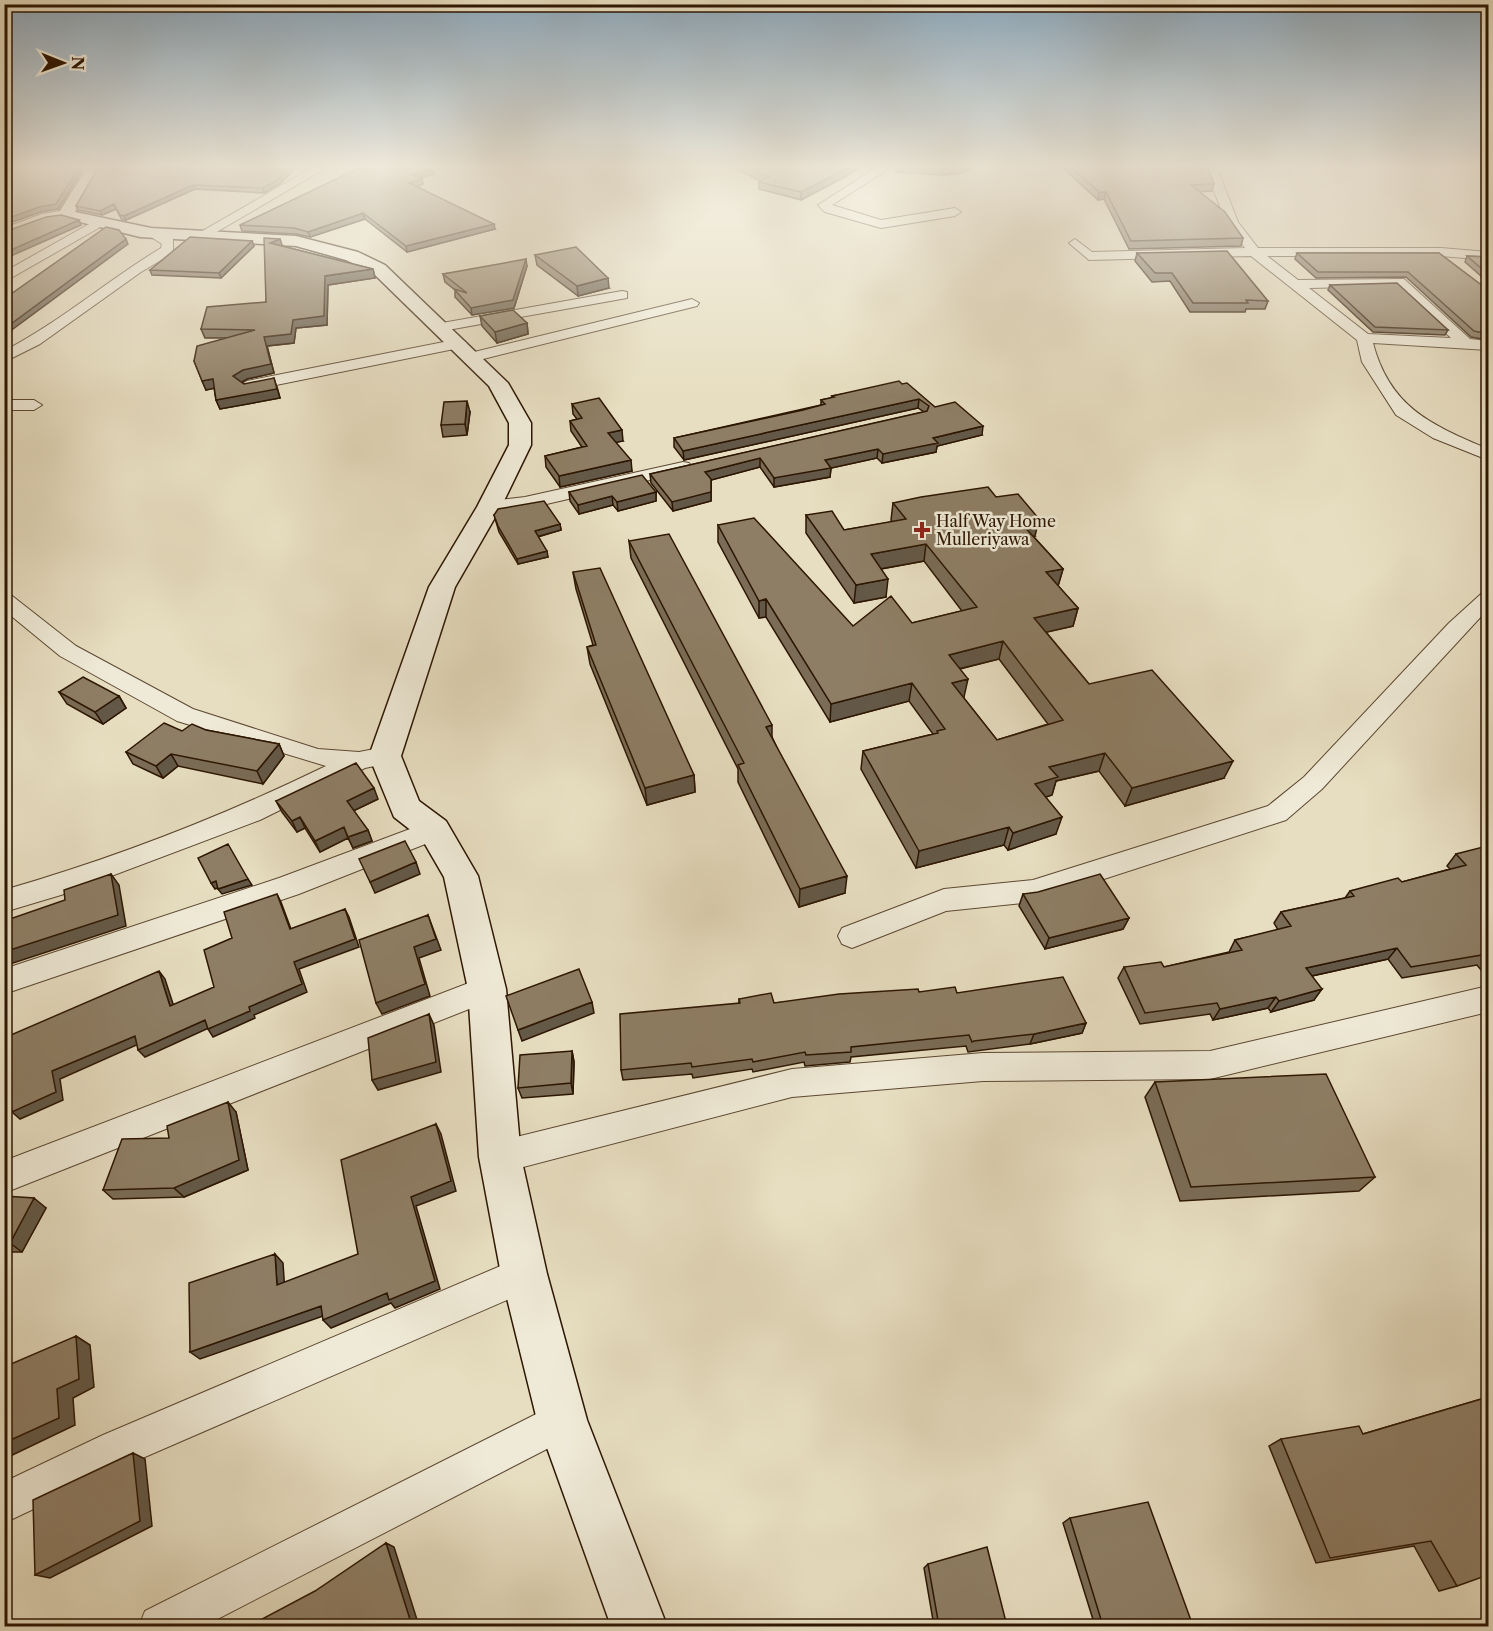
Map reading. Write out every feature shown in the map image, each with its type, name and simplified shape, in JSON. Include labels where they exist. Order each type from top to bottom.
[{"type":"street","points":[[4,278],[62,244]]},
{"type":"street","points":[[4,357],[35,341],[136,269],[168,250],[168,244]]},
{"type":"street","points":[[4,901],[51,887],[251,813],[372,759],[442,587],[489,507],[520,445],[520,423],[498,383],[379,269],[358,256],[314,244]]},
{"type":"street","points":[[1076,244],[1089,256],[1254,252],[1441,252],[1488,256]]},
{"type":"street","points":[[1248,244],[1254,252],[1364,338],[1488,345]]},
{"type":"street","points":[[1367,252],[1466,343]]},
{"type":"street","points":[[1441,252],[1457,265]]},
{"type":"street","points":[[1295,284],[1399,282]]},
{"type":"street","points":[[457,343],[622,295]]},
{"type":"street","points":[[248,387],[457,343],[692,303]]},
{"type":"street","points":[[1364,338],[1370,362],[1402,411],[1438,434],[1488,455]]},
{"type":"street","points":[[4,405],[34,405]]},
{"type":"street","points":[[489,507],[525,503],[699,464]]},
{"type":"street","points":[[852,936],[944,900],[1033,891],[1277,813],[1313,783],[1457,628],[1488,598]]},
{"type":"street","points":[[4,599],[68,651],[185,716],[317,757],[372,759]]},
{"type":"street","points":[[372,759],[406,808],[434,830],[461,876],[487,989],[500,1157],[525,1274],[562,1420],[639,1626]]},
{"type":"street","points":[[4,982],[289,886],[434,830]]},
{"type":"street","points":[[4,1177],[487,989]]},
{"type":"street","points":[[500,1157],[792,1083],[983,1067],[1210,1065],[1488,999]]},
{"type":"street","points":[[4,1503],[117,1449],[525,1274]]},
{"type":"street","points":[[160,1626],[562,1420]]},
{"type":"building","points":[[4,244],[24,244],[4,253]]},
{"type":"building","points":[[82,244],[119,244],[4,329],[4,299]]},
{"type":"building","points":[[181,244],[249,244],[219,273],[150,270]]},
{"type":"building","points":[[264,244],[274,244],[373,269],[325,276],[324,316],[293,320],[291,334],[264,337],[271,364],[243,370],[233,376],[244,384],[274,378],[277,389],[216,400],[213,379],[202,381],[194,361],[197,346],[255,330],[201,329],[207,307],[266,302]]},
{"type":"building","points":[[576,247],[608,278],[577,286],[535,255]]},
{"type":"building","points":[[1227,251],[1268,301],[1193,303],[1172,273],[1155,273],[1137,253]]},
{"type":"building","points":[[1297,253],[1439,253],[1488,290],[1488,334],[1474,331],[1408,272],[1318,272]]},
{"type":"building","points":[[1467,256],[1488,257],[1488,274]]},
{"type":"building","points":[[526,259],[513,300],[471,308],[454,289],[467,293],[443,274]]},
{"type":"building","points":[[1397,283],[1448,330],[1375,327],[1330,285]]},
{"type":"building","points":[[513,310],[527,323],[495,332],[480,316]]},
{"type":"building","points":[[899,381],[902,384],[907,383],[935,407],[955,402],[983,426],[933,438],[938,443],[883,454],[878,449],[825,460],[831,468],[774,478],[760,458],[705,472],[711,479],[711,492],[672,502],[650,474],[927,411],[929,406],[919,399],[683,451],[674,438],[803,410],[825,404],[821,400],[834,397],[832,396]]},
{"type":"building","points":[[599,398],[622,430],[608,433],[631,460],[559,476],[545,456],[587,446],[570,421],[582,418],[572,404]]},
{"type":"building","points":[[467,401],[465,424],[441,425],[444,402]]},
{"type":"building","points":[[642,475],[656,492],[617,502],[612,496],[578,505],[569,492]]},
{"type":"building","points":[[988,487],[996,497],[1018,494],[1039,519],[1020,522],[1063,569],[1046,572],[1078,608],[1034,618],[1089,684],[1152,670],[1233,761],[1132,788],[1105,753],[1049,767],[1058,777],[1035,784],[1062,817],[1013,833],[1009,827],[919,851],[863,751],[938,733],[937,731],[945,729],[912,683],[831,704],[766,599],[759,601],[718,525],[754,518],[853,626],[891,596],[912,623],[977,607],[926,544],[871,554],[888,579],[856,585],[806,515],[832,511],[844,530],[906,519],[893,503]],"holes":[[[1003,641],[1063,720],[997,740],[952,683],[968,679],[949,655]]]},
{"type":"building","points":[[544,501],[560,524],[535,531],[547,551],[517,559],[494,515],[498,509]]},
{"type":"building","points":[[669,534],[772,725],[766,727],[847,876],[800,889],[738,765],[744,763],[629,541]]},
{"type":"building","points":[[600,568],[694,775],[645,788],[587,647],[596,645],[573,572]]},
{"type":"building","points":[[83,677],[119,696],[95,712],[59,692]]},
{"type":"building","points":[[164,723],[182,731],[192,724],[206,730],[279,744],[257,771],[171,754],[156,766],[126,752]]},
{"type":"building","points":[[356,763],[374,788],[347,801],[368,830],[348,837],[344,827],[315,841],[300,817],[292,821],[276,801]]},
{"type":"building","points":[[405,841],[416,862],[370,882],[359,859]]},
{"type":"building","points":[[228,844],[248,879],[218,889],[216,881],[211,883],[198,858]]},
{"type":"building","points":[[1483,847],[1488,853],[1488,954],[1411,967],[1397,948],[1306,968],[1322,989],[1279,1001],[1276,997],[1220,1009],[1217,1003],[1145,1013],[1124,967],[1161,962],[1164,967],[1242,950],[1235,940],[1291,926],[1281,912],[1354,896],[1350,891],[1398,878],[1402,882],[1466,865],[1456,854]]},
{"type":"building","points":[[111,874],[118,915],[4,952],[4,921],[65,900],[64,890]]},
{"type":"building","points":[[1100,874],[1129,918],[1049,938],[1023,894],[1038,892]]},
{"type":"building","points":[[277,894],[290,929],[345,909],[355,939],[294,962],[302,984],[249,1007],[250,1011],[208,1029],[205,1020],[138,1050],[135,1036],[52,1071],[56,1092],[12,1112],[4,1071],[4,1038],[159,971],[170,1006],[214,987],[204,950],[232,938],[224,912]]},
{"type":"building","points":[[428,915],[436,939],[414,947],[425,984],[376,1003],[359,940]]},
{"type":"building","points":[[579,969],[592,1002],[518,1030],[506,996]]},
{"type":"building","points":[[1063,977],[1086,1023],[1034,1034],[972,1042],[969,1035],[851,1047],[851,1052],[806,1055],[805,1052],[753,1062],[752,1059],[692,1067],[691,1063],[621,1070],[620,1014],[740,1003],[739,999],[771,993],[774,1003],[839,994],[918,989],[919,992],[955,987],[957,993]]},
{"type":"building","points":[[429,1014],[436,1062],[372,1080],[368,1038]]},
{"type":"building","points":[[572,1051],[571,1083],[518,1088],[520,1055]]},
{"type":"building","points":[[1326,1074],[1375,1177],[1191,1187],[1155,1082]]},
{"type":"building","points":[[228,1102],[239,1160],[174,1188],[103,1190],[122,1139],[169,1138],[167,1126]]},
{"type":"building","points":[[436,1124],[451,1181],[411,1197],[435,1281],[389,1300],[387,1293],[323,1320],[321,1306],[190,1352],[189,1283],[275,1254],[277,1285],[358,1254],[341,1160]]},
{"type":"building","points":[[4,1196],[34,1198],[10,1243],[4,1243]]},
{"type":"building","points":[[76,1336],[79,1379],[57,1389],[59,1418],[4,1443],[4,1367]]},
{"type":"building","points":[[1488,1397],[1488,1553],[1482,1554],[1488,1564],[1488,1575],[1457,1586],[1431,1541],[1330,1558],[1281,1439],[1359,1426],[1363,1434]]},
{"type":"building","points":[[133,1453],[140,1521],[35,1575],[33,1500]]},
{"type":"building","points":[[1148,1502],[1193,1626],[1103,1626],[1070,1518]]},
{"type":"building","points":[[386,1543],[412,1626],[249,1626],[315,1591]]},
{"type":"building","points":[[987,1547],[1007,1626],[939,1626],[928,1564]]},
{"type":"place","name":"Half Way Home Mulleriyawa","points":[[922,530]]}]
